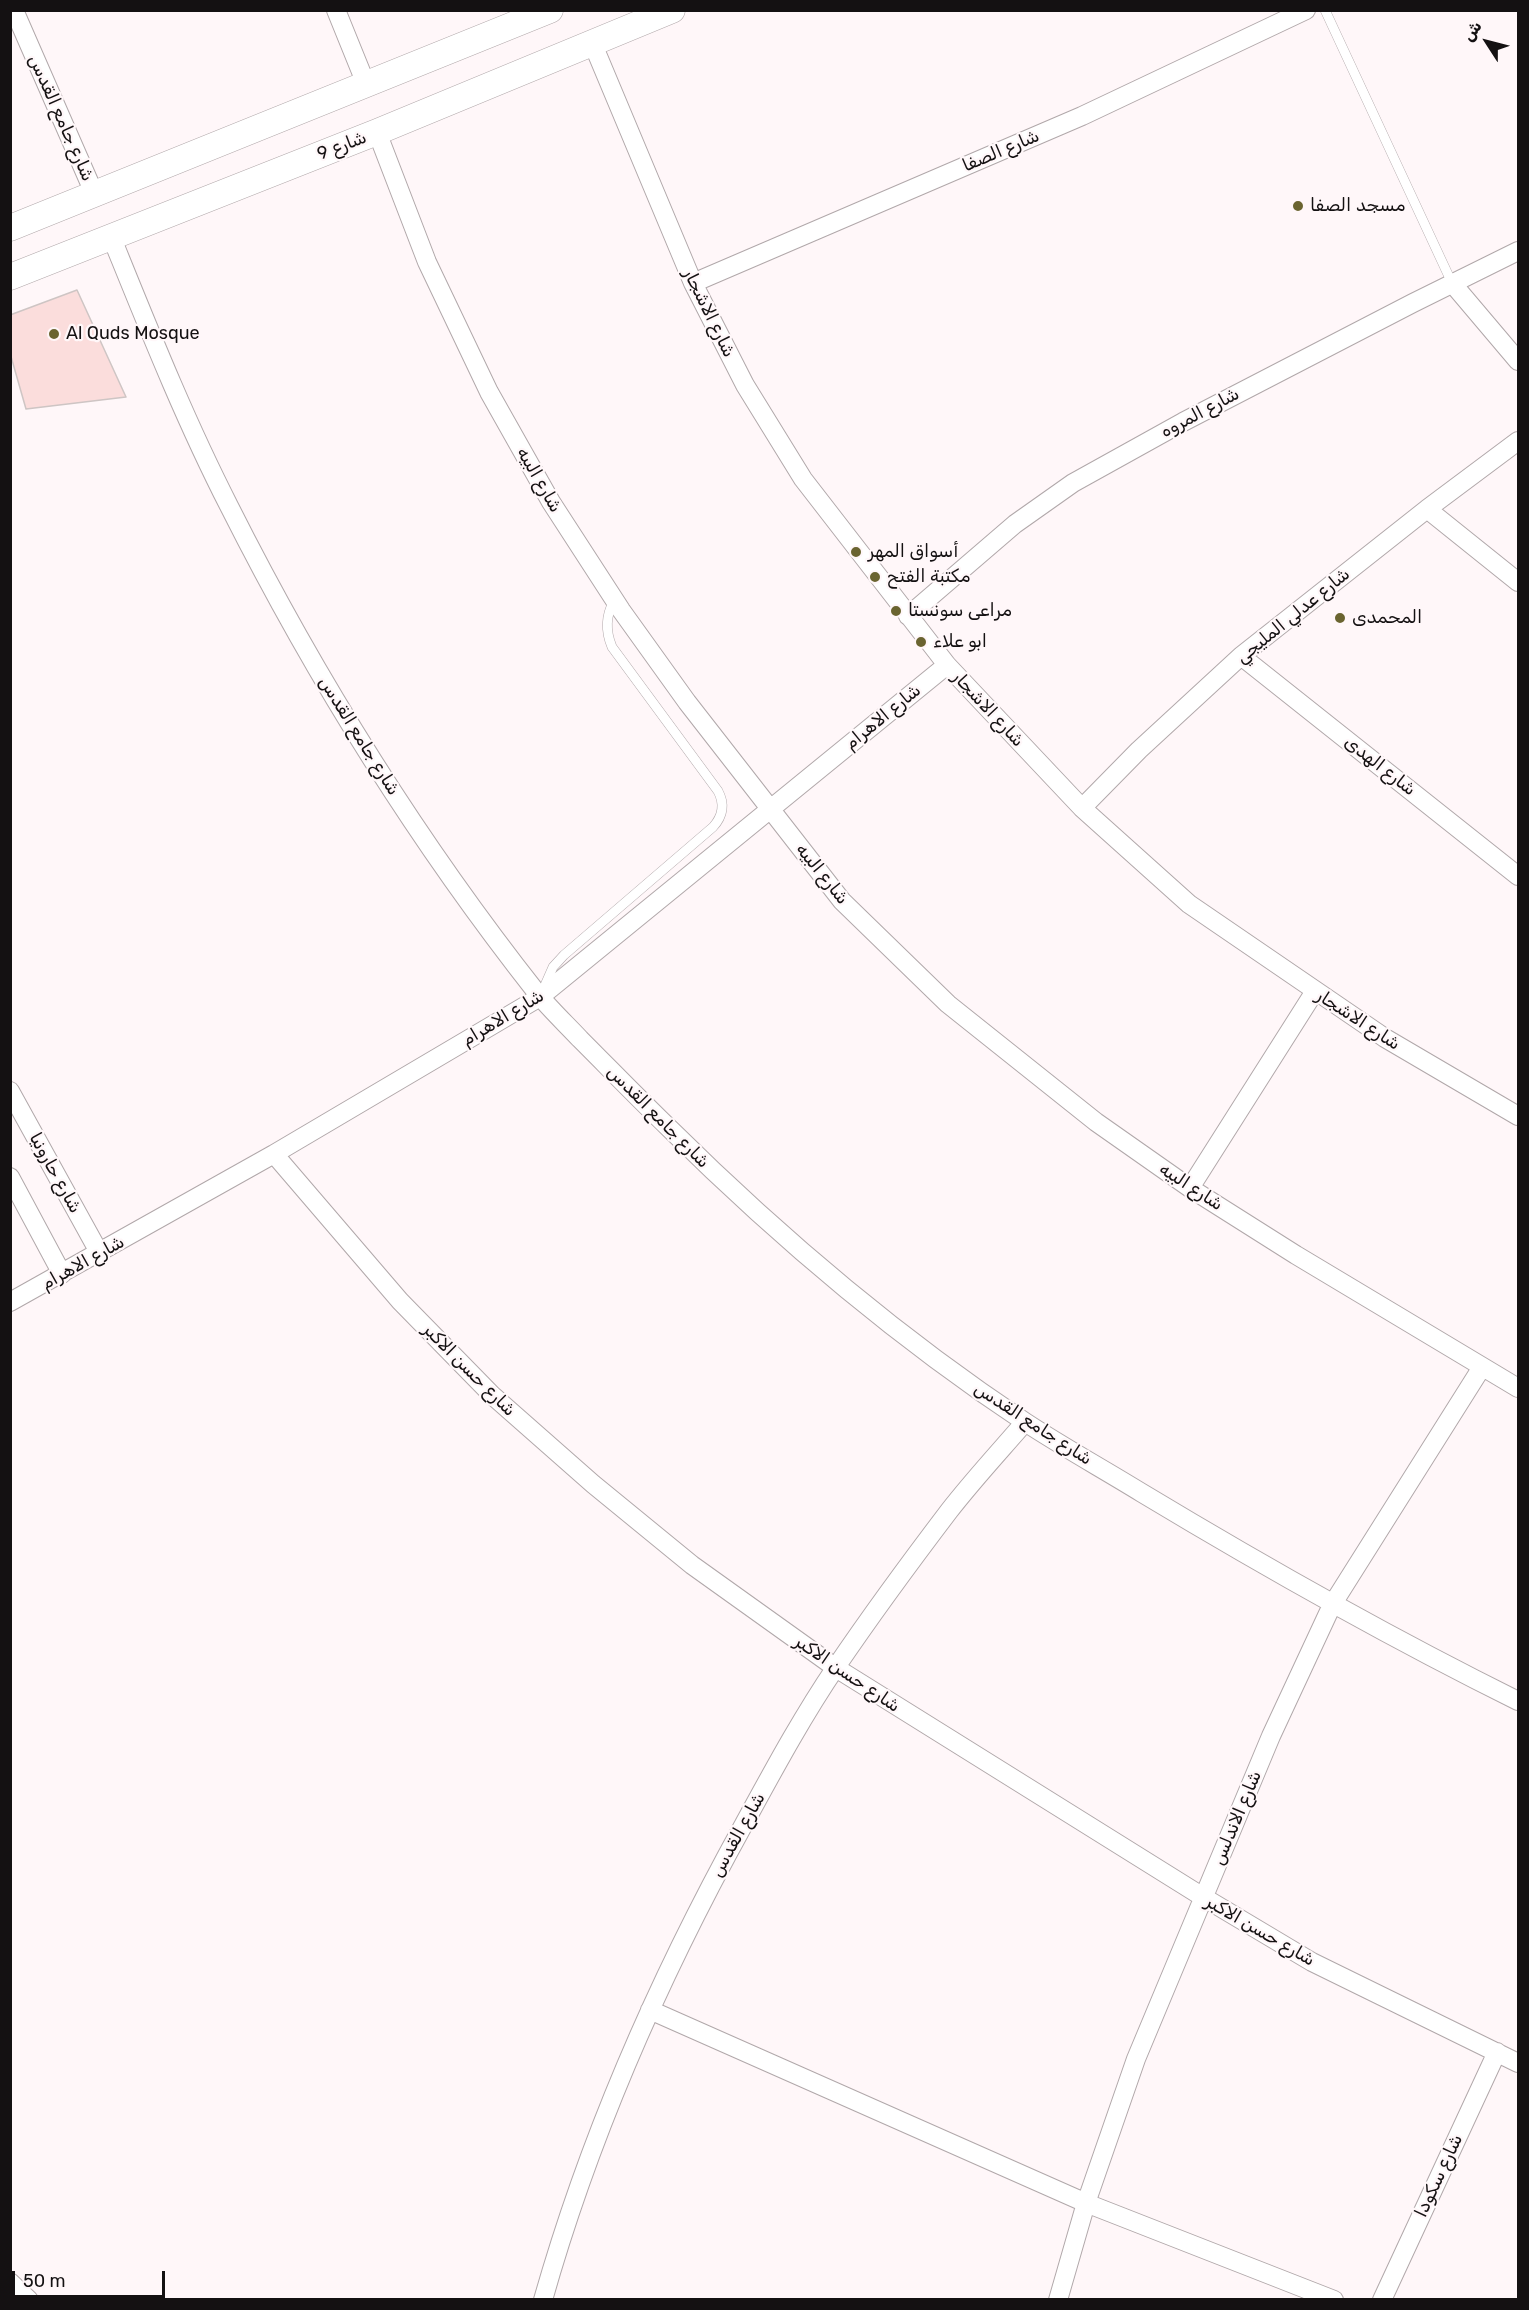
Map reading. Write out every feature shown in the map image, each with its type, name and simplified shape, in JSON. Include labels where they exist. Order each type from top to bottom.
[{"type":"main road","points":[[10,228],[550,10]]},
{"type":"main road","name":"شارع 9","points":[[10,277],[378,132],[672,10]]},
{"type":"street","name":"شارع جامع القدس","points":[[14,10],[94,193]]},
{"type":"street","points":[[336,10],[366,84]]},
{"type":"street","name":"شارع الصفا","points":[[693,283],[1082,116],[1306,10]]},
{"type":"street","name":"شارع الاشجار","points":[[592,42],[693,283],[745,385],[803,479],[947,665],[1082,808],[1189,904],[1385,1038],[1518,1116]]},
{"type":"street","name":"شارع البيه","points":[[378,132],[427,262],[489,392],[551,502],[614,599],[687,702],[842,901],[948,1004],[1096,1122],[1190,1188],[1518,1388]]},
{"type":"street","name":"شارع جامع القدس","points":[[111,236],[166,371],[227,503],[295,631],[388,784],[451,876],[540,997],[718,1176],[805,1254],[915,1342],[1025,1422],[1247,1557],[1422,1653],[1518,1701]]},
{"type":"street","name":"شارع المروه","points":[[908,616],[1016,524],[1073,483],[1183,422],[1518,251]]},
{"type":"street","points":[[1452,283],[1518,361]]},
{"type":"street","name":"شارع عدلي المليجي","points":[[1082,808],[1139,750],[1241,656],[1427,509],[1518,441]]},
{"type":"street","points":[[1427,509],[1518,582]]},
{"type":"street","name":"شارع الهدى","points":[[1241,656],[1518,876]]},
{"type":"street","name":"شارع الاهرام","points":[[10,1302],[100,1254],[274,1154],[540,997],[947,665]]},
{"type":"street","points":[[1190,1188],[1315,991]]},
{"type":"street","name":"شارع حارونيا","points":[[10,1091],[100,1254]]},
{"type":"street","name":"شارع حسن الاكبر","points":[[274,1154],[400,1301],[492,1395],[593,1484],[692,1565],[836,1668],[1203,1897],[1312,1962],[1518,2063]]},
{"type":"street","points":[[10,1177],[62,1274]]},
{"type":"street","name":"شارع الاندلس","points":[[1058,2300],[1086,2203],[1136,2059],[1271,1736],[1332,1605],[1482,1367]]},
{"type":"street","name":"شارع القدس","points":[[543,2300],[560,2240],[605,2120],[650,2010],[703,1898],[766,1784],[836,1668],[951,1509],[1025,1422]]},
{"type":"street","points":[[650,2010],[1086,2203],[1334,2300]]},
{"type":"street","name":"شارع سكودا","points":[[1382,2300],[1497,2052]]},
{"type":"street","points":[[10,2282],[28,2300]]},
{"type":"lane","points":[[1325,10],[1452,283]]},
{"type":"lane","points":[[540,997],[545,981],[553,967],[564,955],[713,827],[722,811],[718,791],[612,647],[606,628],[614,599]]},
{"type":"building","name":"Al Quds Mosque","points":[[77,290],[126,397],[26,409],[10,353],[10,315]]},
{"type":"place","name":"مسجد الصفا","points":[[1298,206]]},
{"type":"place","name":"Al Quds Mosque","points":[[54,334]]},
{"type":"place","name":"أسواق المهر","points":[[856,552]]},
{"type":"place","name":"مكتبة الفتح","points":[[875,577]]},
{"type":"place","name":"مراعى سونستا","points":[[896,611]]},
{"type":"place","name":"المحمدى","points":[[1340,618]]},
{"type":"place","name":"ابو علاء","points":[[921,642]]}]
